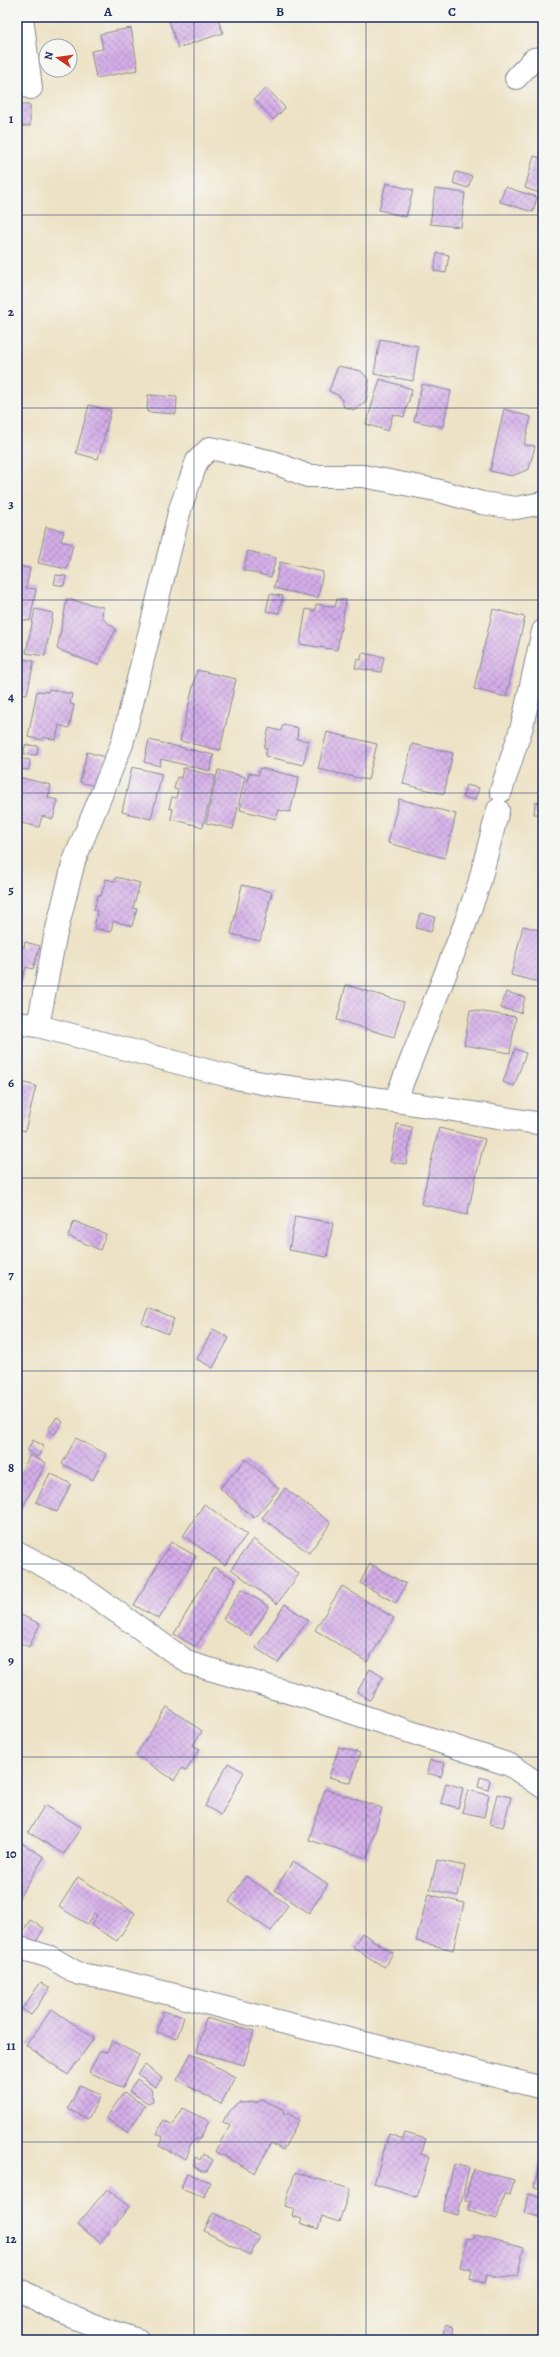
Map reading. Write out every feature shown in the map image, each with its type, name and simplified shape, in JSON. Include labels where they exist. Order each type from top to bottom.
[{"type":"street","points":[[22,17],[22,47],[31,88]]},
{"type":"street","points":[[516,78],[534,59],[543,58]]},
{"type":"street","points":[[543,503],[516,508],[482,503],[436,490],[363,476],[308,476],[273,462],[210,448],[197,461],[180,509],[122,744],[74,861],[55,937],[27,1024],[236,1078],[273,1085],[395,1101],[543,1124]]},
{"type":"street","points":[[395,1101],[465,924],[479,884],[500,801],[522,726],[543,631]]},
{"type":"street","points":[[17,1552],[76,1583],[189,1663],[308,1698],[510,1765],[543,1787]]},
{"type":"street","points":[[17,1947],[50,1957],[80,1974],[130,1984],[543,2088]]},
{"type":"street","points":[[17,2288],[45,2306],[84,2324],[138,2340]]},
{"type":"building","points":[[168,17],[217,17],[223,33],[178,48]]},
{"type":"building","points":[[131,28],[138,70],[96,78],[91,51],[103,49],[100,34]]},
{"type":"building","points":[[267,88],[285,108],[273,120],[254,99]]},
{"type":"building","points":[[17,105],[30,105],[30,126],[17,126]]},
{"type":"building","points":[[534,156],[543,159],[543,194],[525,188]]},
{"type":"building","points":[[456,172],[472,176],[468,188],[453,183]]},
{"type":"building","points":[[386,183],[413,190],[406,217],[379,210]]},
{"type":"building","points":[[505,187],[537,197],[533,212],[500,202]]},
{"type":"building","points":[[435,189],[465,193],[461,227],[430,224]]},
{"type":"building","points":[[437,253],[449,255],[446,273],[434,271]]},
{"type":"building","points":[[380,339],[418,346],[413,381],[374,374]]},
{"type":"building","points":[[338,366],[361,371],[369,380],[366,401],[355,410],[344,407],[340,396],[329,391]]},
{"type":"building","points":[[380,379],[412,389],[404,417],[393,414],[388,431],[366,424]]},
{"type":"building","points":[[422,384],[451,391],[443,427],[414,421]]},
{"type":"building","points":[[148,395],[177,397],[176,414],[147,412]]},
{"type":"building","points":[[89,405],[111,411],[98,459],[76,453]]},
{"type":"building","points":[[504,409],[531,417],[524,445],[535,446],[529,469],[512,476],[490,471]]},
{"type":"building","points":[[46,527],[64,531],[61,541],[73,544],[67,569],[38,563]]},
{"type":"building","points":[[248,551],[276,558],[271,577],[243,570]]},
{"type":"building","points":[[280,562],[323,572],[318,598],[274,588]]},
{"type":"building","points":[[17,566],[30,568],[26,588],[36,589],[30,621],[17,619]]},
{"type":"building","points":[[56,575],[66,576],[64,586],[54,584]]},
{"type":"building","points":[[270,594],[283,596],[279,613],[266,611]]},
{"type":"building","points":[[67,599],[103,607],[102,618],[116,629],[98,665],[57,649]]},
{"type":"building","points":[[337,599],[346,600],[337,650],[300,644],[306,609],[315,611],[316,604],[335,607]]},
{"type":"building","points":[[35,609],[53,613],[45,656],[26,653]]},
{"type":"building","points":[[493,609],[525,617],[506,697],[474,689]]},
{"type":"building","points":[[362,653],[384,657],[381,672],[355,668],[357,659],[361,660]]},
{"type":"building","points":[[17,658],[34,661],[27,694],[17,692]]},
{"type":"building","points":[[197,670],[236,679],[220,750],[180,741]]},
{"type":"building","points":[[49,689],[72,694],[70,704],[74,705],[69,728],[59,725],[56,740],[43,737],[42,740],[28,737],[37,691],[48,692]]},
{"type":"building","points":[[283,724],[298,728],[297,739],[309,741],[303,765],[265,756],[267,748],[264,748],[269,728],[281,731]]},
{"type":"building","points":[[327,732],[377,744],[368,780],[318,769]]},
{"type":"building","points":[[149,740],[214,755],[210,771],[161,759],[160,766],[144,762]]},
{"type":"building","points":[[412,744],[453,753],[444,794],[403,784]]},
{"type":"building","points":[[25,745],[38,746],[37,755],[24,754]]},
{"type":"building","points":[[87,752],[105,757],[98,787],[80,782]]},
{"type":"building","points":[[17,758],[30,760],[29,770],[17,769]]},
{"type":"building","points":[[132,767],[162,774],[151,819],[122,812]]},
{"type":"building","points":[[183,768],[215,776],[203,827],[171,819],[173,809],[169,808],[172,797],[176,798],[178,790],[174,789],[177,777],[181,778]]},
{"type":"building","points":[[260,768],[299,777],[290,812],[279,810],[276,819],[240,810],[249,773],[258,775]]},
{"type":"building","points":[[218,770],[245,777],[233,829],[206,823]]},
{"type":"building","points":[[18,777],[51,785],[48,798],[58,800],[53,819],[42,816],[39,827],[17,822]]},
{"type":"building","points":[[466,785],[479,788],[475,800],[463,797]]},
{"type":"building","points":[[399,799],[456,814],[445,858],[388,843]]},
{"type":"building","points":[[535,802],[543,803],[543,814],[534,814]]},
{"type":"building","points":[[116,877],[140,883],[133,908],[137,909],[132,926],[113,921],[111,932],[94,928],[97,911],[94,910],[98,895],[101,896],[106,879],[115,881]]},
{"type":"building","points":[[242,885],[272,892],[260,941],[231,934]]},
{"type":"building","points":[[420,913],[435,917],[431,932],[416,928]]},
{"type":"building","points":[[523,926],[543,931],[543,983],[511,975]]},
{"type":"building","points":[[25,942],[40,946],[33,969],[26,967],[18,993],[17,946],[24,947]]},
{"type":"building","points":[[346,985],[404,1002],[394,1037],[337,1020]]},
{"type":"building","points":[[506,992],[525,997],[521,1013],[501,1008]]},
{"type":"building","points":[[470,1010],[516,1017],[510,1053],[464,1045]]},
{"type":"building","points":[[515,1049],[526,1053],[514,1086],[503,1082]]},
{"type":"building","points":[[21,1082],[36,1086],[25,1131],[17,1129],[17,1096]]},
{"type":"building","points":[[397,1124],[412,1127],[406,1164],[390,1162]]},
{"type":"building","points":[[439,1128],[485,1139],[467,1215],[421,1204]]},
{"type":"building","points":[[295,1216],[333,1223],[327,1257],[289,1250]]},
{"type":"building","points":[[74,1221],[106,1234],[100,1250],[68,1236]]},
{"type":"building","points":[[148,1308],[174,1319],[168,1334],[142,1323]]},
{"type":"building","points":[[213,1329],[229,1338],[213,1368],[197,1359]]},
{"type":"building","points":[[57,1417],[63,1422],[54,1435],[48,1430]]},
{"type":"building","points":[[76,1438],[106,1454],[93,1480],[62,1464]]},
{"type":"building","points":[[33,1440],[44,1446],[38,1457],[27,1451]]},
{"type":"building","points":[[30,1455],[46,1463],[19,1514],[17,1513],[17,1480]]},
{"type":"building","points":[[246,1459],[279,1489],[254,1518],[220,1488]]},
{"type":"building","points":[[50,1473],[71,1484],[57,1512],[36,1502]]},
{"type":"building","points":[[285,1488],[331,1523],[309,1553],[262,1518]]},
{"type":"building","points":[[204,1504],[247,1534],[225,1565],[183,1536]]},
{"type":"building","points":[[253,1539],[299,1574],[277,1604],[231,1569]]},
{"type":"building","points":[[171,1542],[196,1556],[159,1619],[134,1605]]},
{"type":"building","points":[[370,1564],[406,1584],[396,1603],[360,1583]]},
{"type":"building","points":[[214,1567],[236,1580],[196,1647],[174,1634]]},
{"type":"building","points":[[342,1586],[394,1618],[367,1662],[315,1630]]},
{"type":"building","points":[[242,1589],[269,1607],[250,1636],[223,1619]]},
{"type":"building","points":[[285,1604],[308,1620],[278,1663],[256,1648]]},
{"type":"building","points":[[17,1613],[40,1624],[29,1647],[17,1641]]},
{"type":"building","points":[[370,1669],[383,1677],[370,1700],[357,1692]]},
{"type":"building","points":[[167,1707],[202,1731],[193,1745],[200,1749],[186,1771],[182,1768],[174,1780],[136,1755]]},
{"type":"building","points":[[339,1747],[360,1753],[351,1783],[329,1777]]},
{"type":"building","points":[[430,1760],[445,1763],[441,1777],[427,1773]]},
{"type":"building","points":[[228,1763],[244,1772],[221,1815],[205,1806]]},
{"type":"building","points":[[480,1777],[490,1780],[488,1790],[478,1787]]},
{"type":"building","points":[[446,1783],[463,1788],[458,1808],[441,1803]]},
{"type":"building","points":[[325,1789],[382,1808],[367,1858],[309,1840]]},
{"type":"building","points":[[468,1790],[489,1795],[484,1817],[462,1812]]},
{"type":"building","points":[[497,1794],[511,1797],[503,1827],[490,1824]]},
{"type":"building","points":[[45,1805],[81,1827],[64,1854],[28,1832]]},
{"type":"building","points":[[17,1840],[44,1857],[17,1901]]},
{"type":"building","points":[[437,1860],[465,1866],[458,1896],[430,1889]]},
{"type":"building","points":[[293,1861],[328,1884],[309,1913],[275,1890]]},
{"type":"building","points":[[246,1876],[288,1905],[271,1931],[229,1902]]},
{"type":"building","points":[[78,1877],[135,1913],[117,1941],[91,1925],[97,1915],[94,1913],[87,1924],[59,1907]]},
{"type":"building","points":[[428,1894],[464,1903],[453,1950],[416,1941]]},
{"type":"building","points":[[30,1920],[44,1928],[33,1947],[19,1938]]},
{"type":"building","points":[[362,1933],[393,1953],[384,1967],[353,1947]]},
{"type":"building","points":[[41,1982],[50,1988],[31,2015],[22,2009]]},
{"type":"building","points":[[52,2009],[94,2038],[68,2075],[26,2045]]},
{"type":"building","points":[[163,2011],[184,2017],[177,2038],[157,2032]]},
{"type":"building","points":[[206,2018],[254,2031],[244,2065],[197,2052]]},
{"type":"building","points":[[112,2041],[139,2055],[123,2088],[89,2072],[100,2051],[107,2052]]},
{"type":"building","points":[[191,2053],[235,2077],[221,2104],[177,2080]]},
{"type":"building","points":[[145,2065],[162,2078],[155,2087],[138,2074]]},
{"type":"building","points":[[137,2079],[151,2089],[153,2101],[148,2103],[129,2091]]},
{"type":"building","points":[[80,2085],[101,2095],[88,2119],[68,2109]]},
{"type":"building","points":[[124,2092],[145,2106],[127,2133],[106,2118]]},
{"type":"building","points":[[262,2100],[283,2109],[284,2114],[289,2114],[299,2120],[283,2150],[271,2143],[255,2173],[215,2151],[230,2126],[223,2122],[228,2112],[240,2103],[258,2102]]},
{"type":"building","points":[[182,2108],[209,2121],[200,2139],[195,2139],[189,2146],[186,2159],[159,2146],[163,2137],[157,2134],[163,2120],[173,2125]]},
{"type":"building","points":[[405,2133],[426,2139],[421,2154],[429,2157],[417,2197],[374,2184],[389,2134],[403,2139]]},
{"type":"building","points":[[543,2150],[543,2189],[534,2187]]},
{"type":"building","points":[[203,2154],[213,2160],[207,2171],[201,2171],[194,2166],[195,2157],[200,2160]]},
{"type":"building","points":[[454,2164],[469,2168],[458,2215],[443,2211]]},
{"type":"building","points":[[473,2169],[514,2180],[510,2195],[504,2194],[497,2219],[468,2211],[471,2201],[465,2200]]},
{"type":"building","points":[[295,2172],[350,2189],[339,2222],[322,2216],[318,2229],[300,2223],[302,2219],[292,2216],[294,2209],[285,2206]]},
{"type":"building","points":[[187,2173],[210,2182],[204,2197],[181,2188]]},
{"type":"building","points":[[107,2189],[129,2207],[100,2243],[78,2224]]},
{"type":"building","points":[[528,2194],[543,2198],[540,2217],[524,2213]]},
{"type":"building","points":[[213,2213],[260,2237],[250,2255],[204,2231]]},
{"type":"building","points":[[475,2235],[524,2247],[517,2276],[500,2278],[486,2275],[484,2283],[470,2279],[472,2270],[460,2267],[467,2238],[474,2239]]},
{"type":"building","points":[[445,2325],[452,2327],[454,2337],[458,2338],[458,2340],[442,2340]]}]
